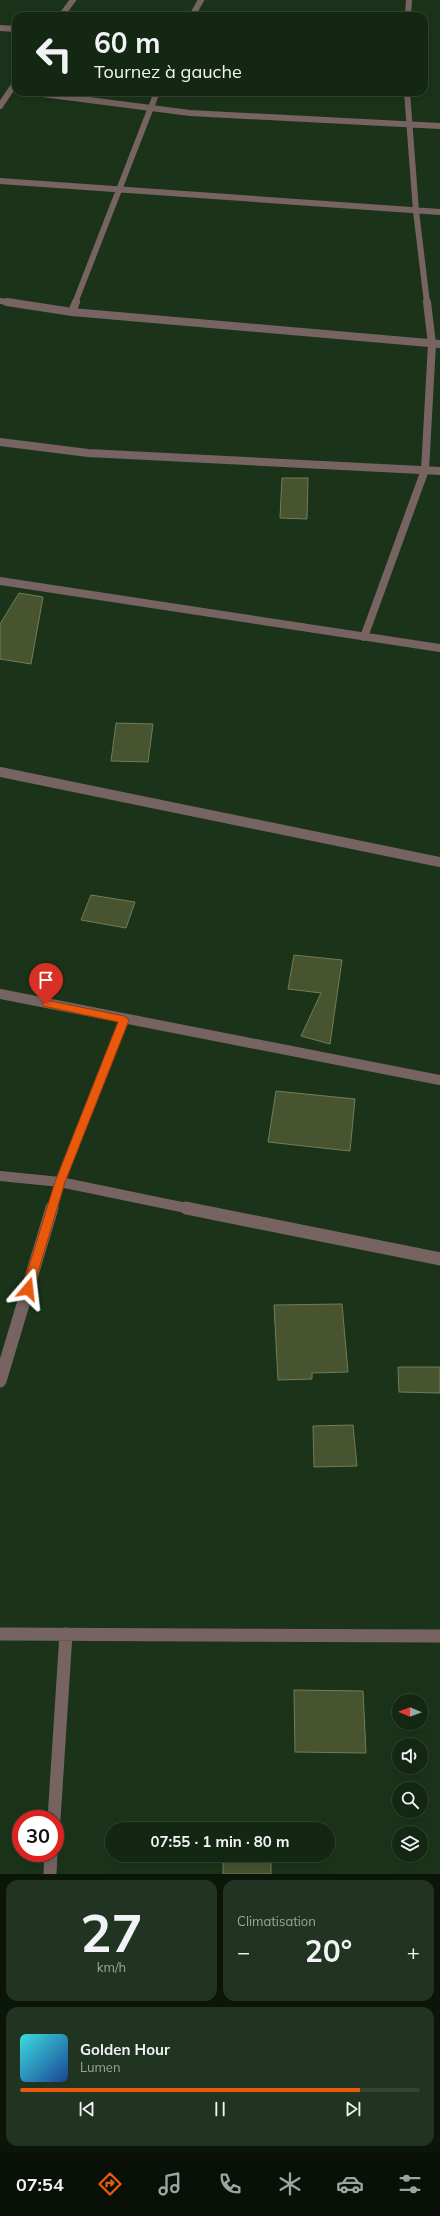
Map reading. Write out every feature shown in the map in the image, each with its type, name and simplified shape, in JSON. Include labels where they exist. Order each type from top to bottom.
[{"type":"street","points":[[64,12],[73,0]]},
{"type":"street","points":[[194,12],[201,0]]},
{"type":"street","points":[[408,12],[410,0]]},
{"type":"street","points":[[0,28],[12,29]]},
{"type":"street","points":[[0,106],[12,92]]},
{"type":"street","points":[[58,96],[190,113],[440,126]]},
{"type":"street","points":[[72,312],[156,96]]},
{"type":"street","points":[[364,637],[425,470],[432,344],[416,211],[407,96]]},
{"type":"street","points":[[0,181],[440,212]]},
{"type":"street","points":[[0,301],[72,312],[440,344]]},
{"type":"street","points":[[0,442],[88,453],[440,471]]},
{"type":"street","points":[[0,581],[440,648]]},
{"type":"street","points":[[0,772],[440,862]]},
{"type":"street","points":[[0,994],[124,1020],[440,1080]]},
{"type":"street","points":[[0,1381],[60,1182],[124,1020]]},
{"type":"street","points":[[0,1176],[60,1182],[440,1259]]},
{"type":"street","points":[[0,1634],[440,1636]]},
{"type":"street","points":[[55,1810],[66,1634]]},
{"type":"street","points":[[50,1874],[51,1862]]},
{"type":"building","points":[[282,478],[308,478],[307,519],[280,518]]},
{"type":"building","points":[[19,593],[43,597],[31,664],[0,659],[0,624]]},
{"type":"building","points":[[116,723],[153,724],[148,762],[111,761]]},
{"type":"building","points":[[91,895],[135,902],[126,928],[81,920]]},
{"type":"building","points":[[294,955],[342,960],[330,1044],[301,1036],[321,993],[288,989]]},
{"type":"building","points":[[276,1091],[355,1099],[350,1151],[268,1142]]},
{"type":"building","points":[[342,1304],[348,1372],[312,1373],[312,1379],[278,1380],[274,1305]]},
{"type":"building","points":[[398,1367],[440,1367],[440,1393],[399,1392]]},
{"type":"building","points":[[353,1425],[357,1466],[314,1467],[313,1426]]},
{"type":"building","points":[[294,1690],[363,1691],[366,1753],[295,1752]]},
{"type":"building","points":[[223,1862],[271,1862],[271,1874],[223,1874]]},
{"type":"route","points":[[28,1289],[60,1182],[124,1020],[46,1004]]}]
